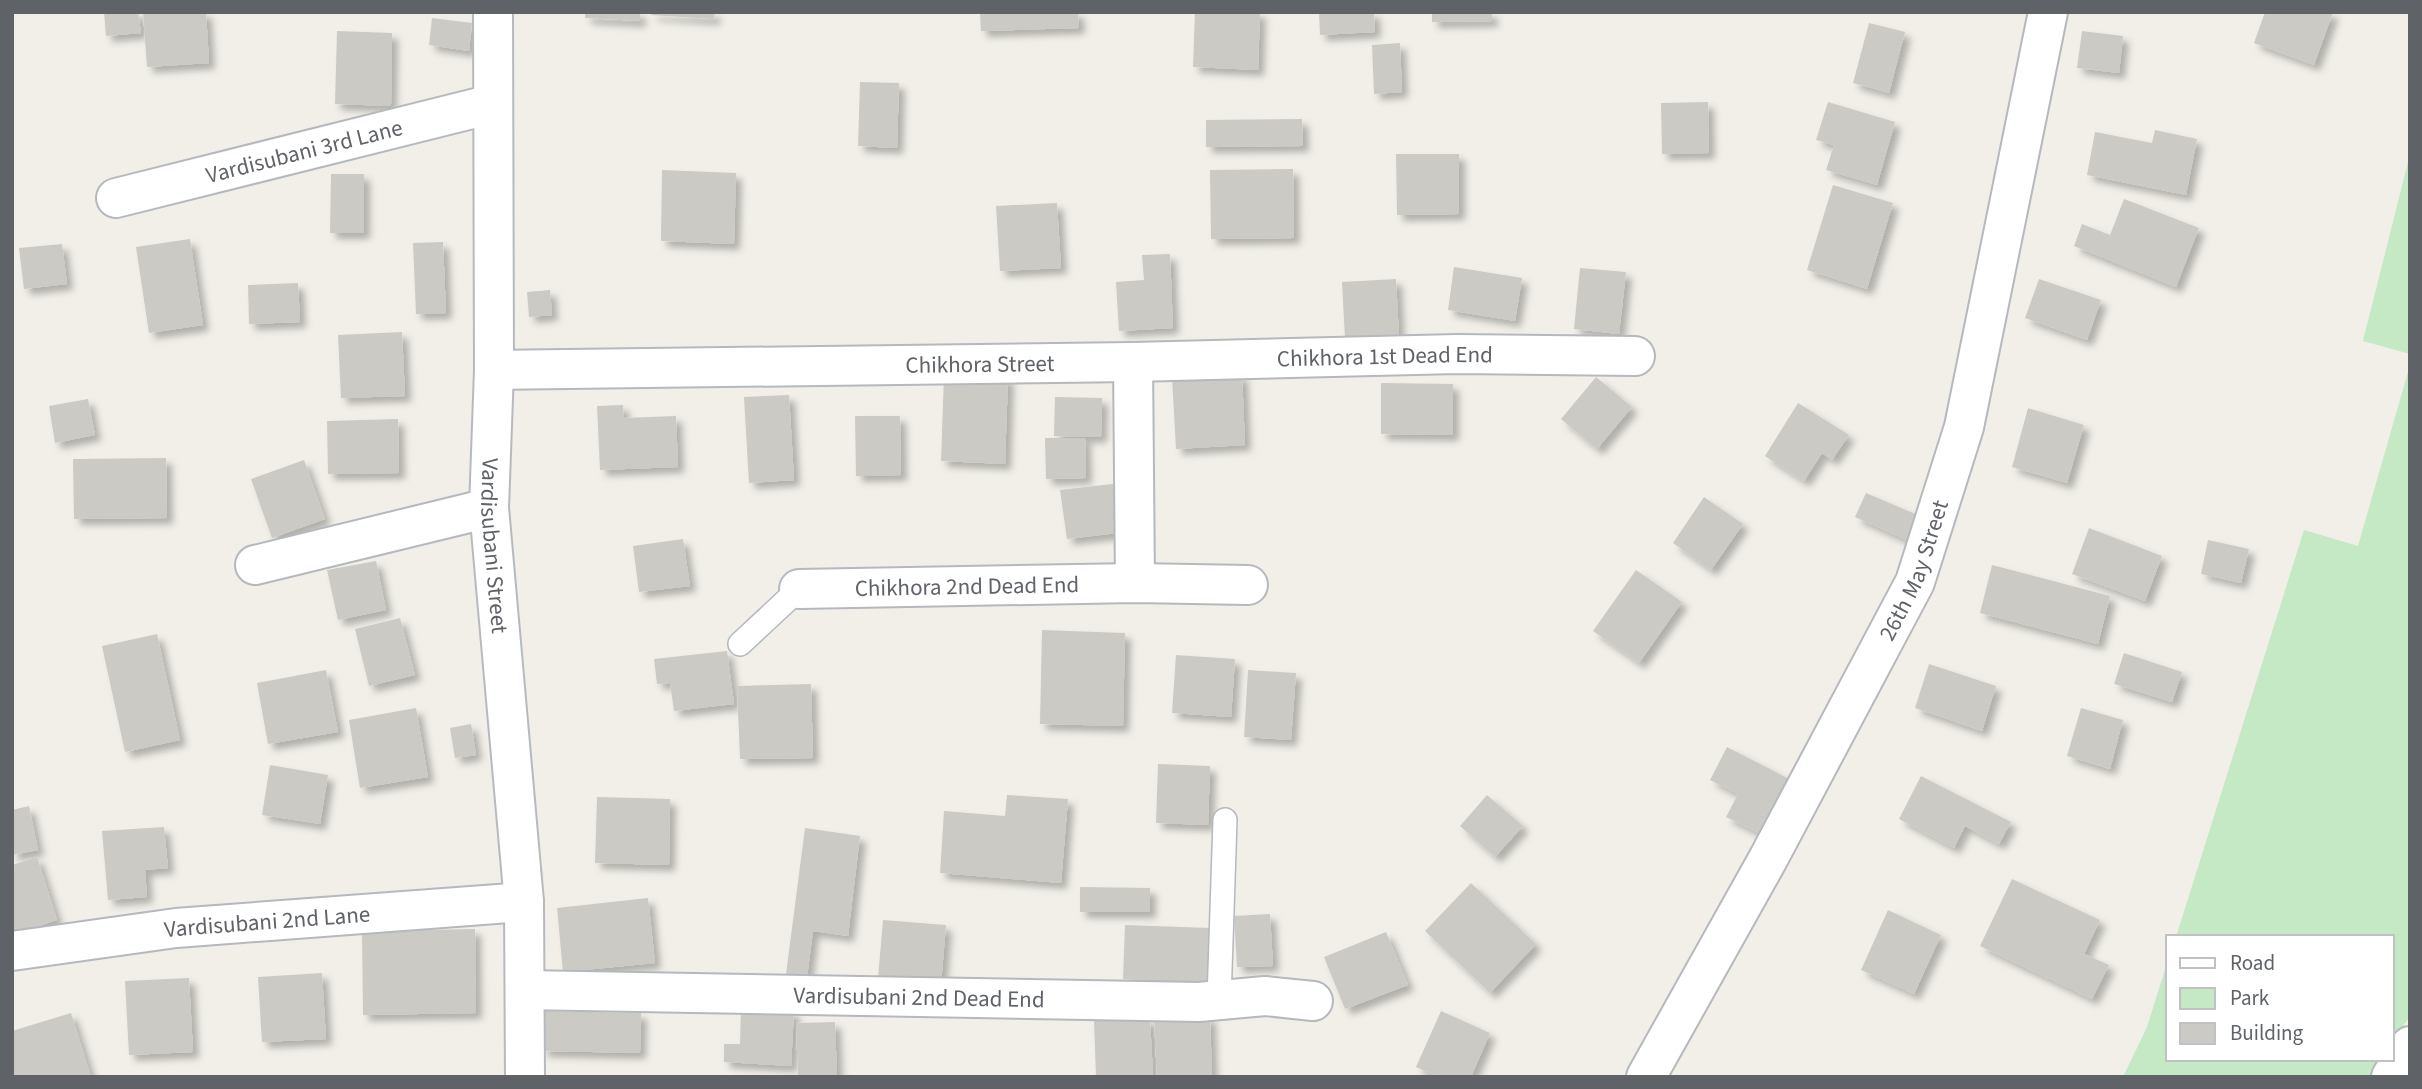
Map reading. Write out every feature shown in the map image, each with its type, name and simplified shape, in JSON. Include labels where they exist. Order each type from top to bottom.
[{"type":"street","name":"Vardisubani Street","points":[[493,12],[494,370],[489,508],[524,902],[524,1077]]},
{"type":"street","name":"26th May Street","points":[[1646,1077],[1774,847],[1915,582],[1964,427],[2048,12]]},
{"type":"street","name":"Vardisubani 3rd Lane","points":[[116,198],[492,104]]},
{"type":"street","name":"Chikhora 1st Dead End","points":[[1133,362],[1457,354],[1635,356]]},
{"type":"street","name":"Chikhora Street","points":[[494,370],[1133,362]]},
{"type":"street","points":[[1133,362],[1135,583],[1248,585]]},
{"type":"street","points":[[255,565],[489,508]]},
{"type":"street","name":"Chikhora 2nd Dead End","points":[[799,589],[1135,583]]},
{"type":"street","name":"Vardisubani 2nd Lane","points":[[12,951],[176,928],[524,902]]},
{"type":"street","name":"Vardisubani 2nd Dead End","points":[[525,990],[1199,1003],[1265,996],[1313,1001]]},
{"type":"street","points":[[2390,1077],[2410,1046]]},
{"type":"lane","points":[[740,644],[799,589]]},
{"type":"lane","points":[[1219,1000],[1225,820]]},
{"type":"green space","points":[[2410,154],[2410,354],[2363,341]]},
{"type":"green space","points":[[2410,365],[2410,1016],[2394,1040],[2394,935],[2177,935],[2304,530],[2358,546]]},
{"type":"green space","points":[[2166,966],[2166,1061],[2380,1061],[2370,1077],[2123,1077],[2147,1027]]},
{"type":"building","points":[[104,12],[138,12],[141,33],[106,36]]},
{"type":"building","points":[[143,12],[206,12],[209,63],[147,67]]},
{"type":"building","points":[[585,12],[640,12],[640,21],[585,18]]},
{"type":"building","points":[[652,12],[715,12],[714,19],[651,15]]},
{"type":"building","points":[[980,12],[1078,12],[1079,28],[981,31]]},
{"type":"building","points":[[1195,12],[1260,12],[1258,70],[1193,67]]},
{"type":"building","points":[[1319,12],[1374,12],[1375,32],[1320,35]]},
{"type":"building","points":[[1432,12],[1492,12],[1492,21],[1432,22]]},
{"type":"building","points":[[2265,12],[2333,12],[2314,65],[2254,43]]},
{"type":"building","points":[[432,18],[472,23],[469,51],[429,45]]},
{"type":"building","points":[[1869,23],[1905,32],[1889,93],[1853,83]]},
{"type":"building","points":[[337,31],[392,33],[391,106],[335,104]]},
{"type":"building","points":[[2082,31],[2123,36],[2119,73],[2077,68]]},
{"type":"building","points":[[1400,43],[1402,92],[1374,94],[1372,45]]},
{"type":"building","points":[[860,82],[899,83],[897,148],[858,146]]},
{"type":"building","points":[[1708,102],[1709,153],[1662,154],[1661,103]]},
{"type":"building","points":[[1828,102],[1895,122],[1877,185],[1826,170],[1834,145],[1816,140]]},
{"type":"building","points":[[1302,119],[1303,146],[1206,147],[1206,120]]},
{"type":"building","points":[[2155,130],[2197,139],[2186,195],[2087,175],[2095,132],[2152,143]]},
{"type":"building","points":[[1396,154],[1459,154],[1459,214],[1397,215]]},
{"type":"building","points":[[1293,169],[1294,238],[1211,239],[1210,170]]},
{"type":"building","points":[[662,170],[736,173],[734,244],[661,241]]},
{"type":"building","points":[[331,174],[364,174],[364,233],[330,233]]},
{"type":"building","points":[[1833,185],[1893,203],[1867,289],[1807,270]]},
{"type":"building","points":[[2124,199],[2199,228],[2176,287],[2074,246],[2082,224],[2110,235]]},
{"type":"building","points":[[1057,203],[1061,268],[1000,271],[996,206]]},
{"type":"building","points":[[190,239],[203,325],[149,333],[136,247]]},
{"type":"building","points":[[443,242],[446,313],[416,314],[413,243]]},
{"type":"building","points":[[62,244],[67,284],[24,289],[19,248]]},
{"type":"building","points":[[1170,254],[1173,328],[1119,331],[1116,282],[1144,280],[1142,255]]},
{"type":"building","points":[[1454,267],[1522,278],[1515,321],[1448,310]]},
{"type":"building","points":[[1580,268],[1626,272],[1619,334],[1574,329]]},
{"type":"building","points":[[1396,279],[1399,337],[1345,339],[1342,282]]},
{"type":"building","points":[[2039,279],[2101,300],[2087,340],[2025,318]]},
{"type":"building","points":[[298,283],[300,322],[249,324],[248,285]]},
{"type":"building","points":[[550,290],[552,315],[529,317],[527,292]]},
{"type":"building","points":[[402,332],[405,396],[341,398],[338,335]]},
{"type":"building","points":[[1242,374],[1245,445],[1176,449],[1172,377]]},
{"type":"building","points":[[944,375],[1008,377],[1005,464],[941,461]]},
{"type":"building","points":[[1596,377],[1632,407],[1597,449],[1561,419]]},
{"type":"building","points":[[1381,383],[1453,384],[1453,435],[1381,434]]},
{"type":"building","points":[[789,395],[794,480],[749,483],[744,397]]},
{"type":"building","points":[[1055,397],[1102,398],[1101,437],[1054,436]]},
{"type":"building","points":[[88,399],[95,435],[55,443],[49,406]]},
{"type":"building","points":[[1798,403],[1849,435],[1832,460],[1822,453],[1804,481],[1765,456]]},
{"type":"building","points":[[623,405],[624,418],[676,416],[678,467],[600,470],[597,406]]},
{"type":"building","points":[[2028,408],[2084,425],[2067,483],[2012,467]]},
{"type":"building","points":[[855,416],[900,416],[901,475],[856,476]]},
{"type":"building","points":[[398,419],[399,473],[328,474],[327,421]]},
{"type":"building","points":[[1045,438],[1085,438],[1086,478],[1046,479]]},
{"type":"building","points":[[166,458],[167,518],[74,519],[73,459]]},
{"type":"building","points":[[304,460],[325,519],[272,538],[251,479]]},
{"type":"building","points":[[1121,483],[1126,532],[1067,539],[1060,490]]},
{"type":"building","points":[[1866,493],[1927,519],[1916,544],[1855,517]]},
{"type":"building","points":[[1704,497],[1743,524],[1711,570],[1673,543]]},
{"type":"building","points":[[2089,528],[2162,556],[2145,601],[2072,574]]},
{"type":"building","points":[[683,539],[690,586],[639,592],[633,546]]},
{"type":"building","points":[[2208,540],[2249,549],[2241,583],[2201,574]]},
{"type":"building","points":[[376,561],[386,610],[338,620],[327,570]]},
{"type":"building","points":[[1992,565],[2110,596],[2098,644],[1980,613]]},
{"type":"building","points":[[1636,570],[1682,602],[1639,663],[1593,631]]},
{"type":"building","points":[[400,618],[415,675],[369,686],[355,629]]},
{"type":"building","points":[[1042,630],[1125,633],[1123,726],[1040,724]]},
{"type":"building","points":[[157,634],[180,740],[125,752],[102,646]]},
{"type":"building","points":[[727,651],[734,704],[674,711],[670,683],[657,684],[654,659]]},
{"type":"building","points":[[2124,653],[2182,672],[2172,702],[2114,684]]},
{"type":"building","points":[[1176,655],[1235,659],[1231,717],[1172,713]]},
{"type":"building","points":[[1929,664],[1996,686],[1982,731],[1915,708]]},
{"type":"building","points":[[326,670],[338,732],[268,744],[257,683]]},
{"type":"building","points":[[1248,670],[1296,673],[1291,740],[1244,737]]},
{"type":"building","points":[[811,684],[813,758],[740,759],[737,686]]},
{"type":"building","points":[[416,708],[428,777],[360,788],[349,720]]},
{"type":"building","points":[[2081,708],[2123,720],[2110,769],[2067,756]]},
{"type":"building","points":[[471,724],[476,755],[455,758],[450,728]]},
{"type":"building","points":[[1727,747],[1797,783],[1769,838],[1726,817],[1738,794],[1710,780]]},
{"type":"building","points":[[1158,764],[1210,766],[1208,825],[1156,823]]},
{"type":"building","points":[[270,765],[328,775],[320,824],[262,815]]},
{"type":"building","points":[[1921,776],[2011,822],[1999,844],[1965,826],[1954,848],[1899,819]]},
{"type":"building","points":[[1007,795],[1068,799],[1061,883],[940,873],[944,811],[1005,816]]},
{"type":"building","points":[[1487,795],[1523,826],[1495,857],[1460,826]]},
{"type":"building","points":[[597,797],[670,799],[669,865],[595,863]]},
{"type":"building","points":[[29,806],[38,850],[12,855],[12,810]]},
{"type":"building","points":[[164,827],[168,868],[145,870],[147,897],[108,900],[102,831]]},
{"type":"building","points":[[805,828],[860,836],[848,936],[813,931],[806,985],[785,982]]},
{"type":"building","points":[[37,857],[57,920],[12,935],[12,865]]},
{"type":"building","points":[[2012,879],[2100,920],[2084,954],[2109,965],[2092,999],[1980,946]]},
{"type":"building","points":[[1471,883],[1536,944],[1490,993],[1425,931]]},
{"type":"building","points":[[1080,887],[1150,888],[1150,912],[1080,912]]},
{"type":"building","points":[[648,898],[655,963],[563,972],[557,908]]},
{"type":"building","points":[[1888,910],[1941,935],[1914,994],[1861,970]]},
{"type":"building","points":[[1270,914],[1273,966],[1237,967],[1234,916]]},
{"type":"building","points":[[883,920],[946,925],[941,984],[878,978]]},
{"type":"building","points":[[1125,925],[1210,928],[1209,983],[1123,979]]},
{"type":"building","points":[[475,929],[476,1013],[363,1015],[362,931]]},
{"type":"building","points":[[1386,932],[1408,985],[1345,1009],[1324,957]]},
{"type":"building","points":[[322,973],[326,1039],[262,1042],[258,977]]},
{"type":"building","points":[[189,978],[193,1052],[129,1055],[125,981]]},
{"type":"building","points":[[741,1009],[794,1011],[791,1066],[724,1062],[724,1044],[740,1044]]},
{"type":"building","points":[[542,1011],[641,1013],[640,1053],[542,1051]]},
{"type":"building","points":[[1441,1011],[1490,1033],[1471,1077],[1439,1077],[1416,1067]]},
{"type":"building","points":[[71,1013],[91,1077],[12,1077],[12,1031]]},
{"type":"building","points":[[1210,1016],[1212,1077],[1157,1077],[1154,1018]]},
{"type":"building","points":[[1150,1018],[1153,1077],[1096,1077],[1094,1020]]},
{"type":"building","points":[[835,1022],[837,1077],[798,1077],[796,1023]]}]
